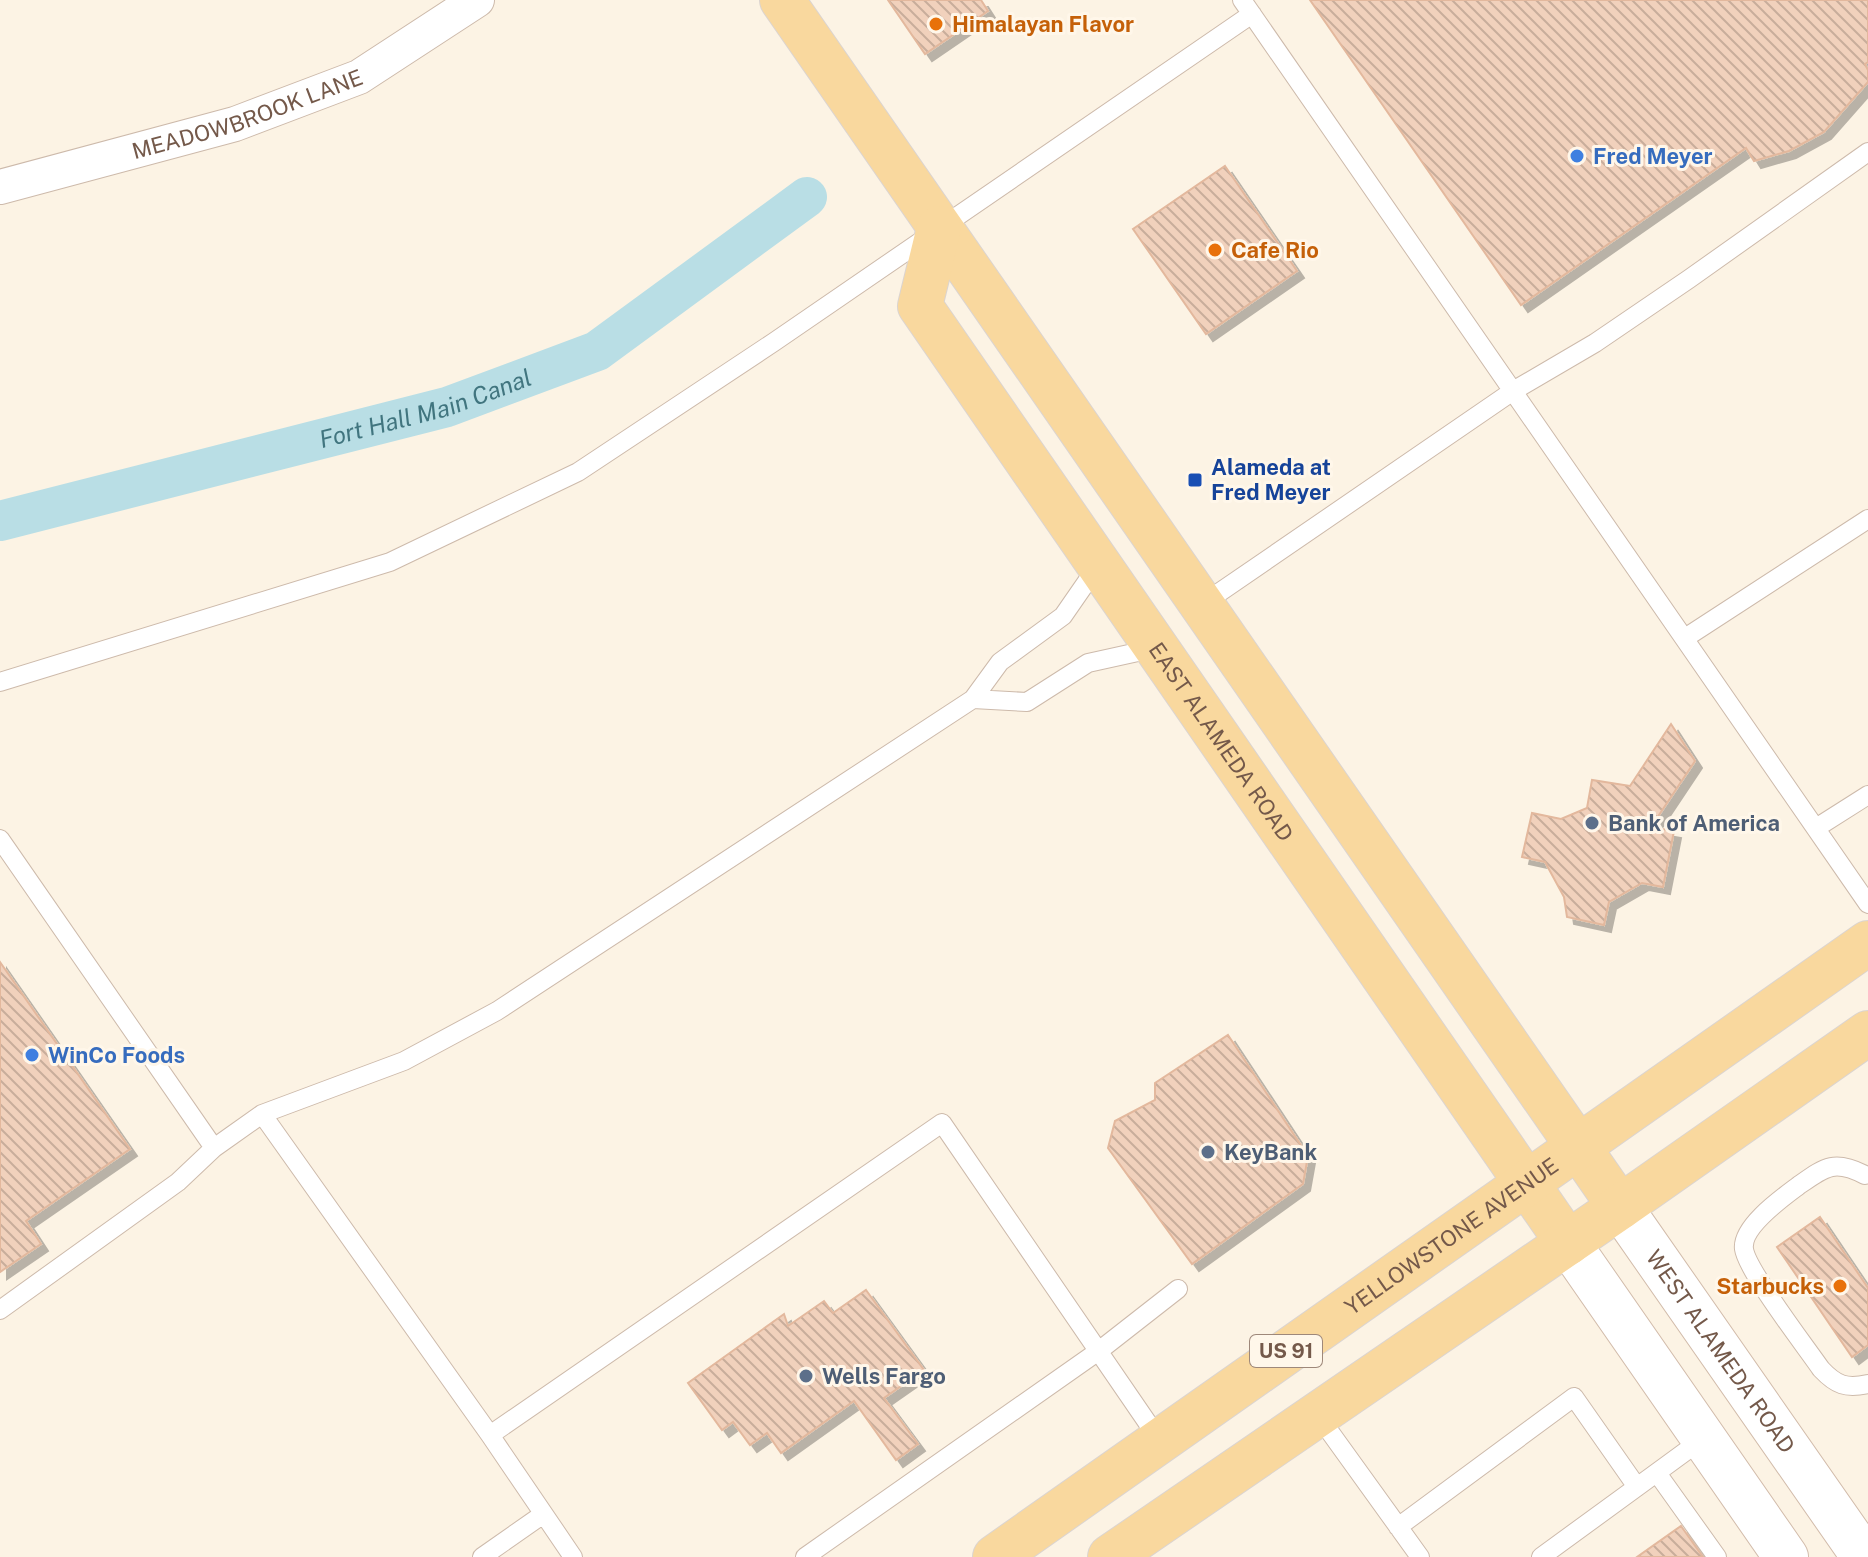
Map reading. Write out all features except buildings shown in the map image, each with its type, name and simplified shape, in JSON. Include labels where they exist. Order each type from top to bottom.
[{"type":"main road","points":[[782,0],[1578,1145]]},
{"type":"main road","name":"EAST ALAMEDA ROAD","points":[[939,228],[920,306],[1568,1243]]},
{"type":"main road","name":"YELLOWSTONE AVENUE","points":[[995,1557],[1868,943]]},
{"type":"main road","points":[[1110,1557],[1868,1033]]},
{"type":"main road","name":"WEST ALAMEDA ROAD","points":[[1578,1145],[1864,1557]]},
{"type":"main road","points":[[1568,1243],[1786,1557]]},
{"type":"street","name":"MEADOWBROOK LANE","points":[[0,187],[235,124],[359,77],[477,0]]},
{"type":"lane","points":[[0,682],[390,562],[578,472],[939,228],[1247,7],[1868,904]]},
{"type":"lane","points":[[1201,605],[1513,391],[1607,335],[1868,152]]},
{"type":"lane","points":[[1685,638],[1868,519]]},
{"type":"lane","points":[[0,1310],[178,1182],[214,1148],[262,1114],[404,1061],[497,1011],[973,699],[1000,662],[1063,616],[1099,564]]},
{"type":"lane","points":[[973,699],[1027,702],[1088,663],[1157,648]]},
{"type":"lane","points":[[1816,828],[1868,795]]},
{"type":"lane","points":[[0,839],[214,1148]]},
{"type":"lane","points":[[262,1114],[573,1557]]},
{"type":"lane","points":[[490,1435],[942,1123],[1160,1441]]},
{"type":"lane","points":[[1867,1176],[1847,1166],[1825,1167],[1750,1227],[1743,1248],[1752,1269],[1821,1369],[1834,1383],[1852,1388],[1868,1384]]},
{"type":"lane","points":[[805,1557],[1100,1350],[1178,1289]]},
{"type":"lane","points":[[1398,1527],[1574,1397],[1637,1487]]},
{"type":"lane","points":[[1317,1414],[1420,1557]]},
{"type":"lane","points":[[1541,1557],[1704,1438]]},
{"type":"lane","points":[[1657,1473],[1717,1557]]},
{"type":"lane","points":[[482,1557],[542,1515]]},
{"type":"waterway","name":"Fort Hall Main Canal","points":[[0,521],[447,407],[597,351],[807,197]]},
{"type":"place","name":"Himalayan Flavor","points":[[936,24]]},
{"type":"place","name":"Fred Meyer","points":[[1577,156]]},
{"type":"place","name":"Cafe Rio","points":[[1215,250]]},
{"type":"place","name":"Alameda at Fred Meyer","points":[[1195,480]]},
{"type":"place","name":"Bank of America","points":[[1592,823]]},
{"type":"place","name":"WinCo Foods","points":[[32,1055]]},
{"type":"place","name":"KeyBank","points":[[1208,1152]]},
{"type":"place","name":"Starbucks","points":[[1840,1286]]},
{"type":"place","name":"Wells Fargo","points":[[806,1376]]}]
